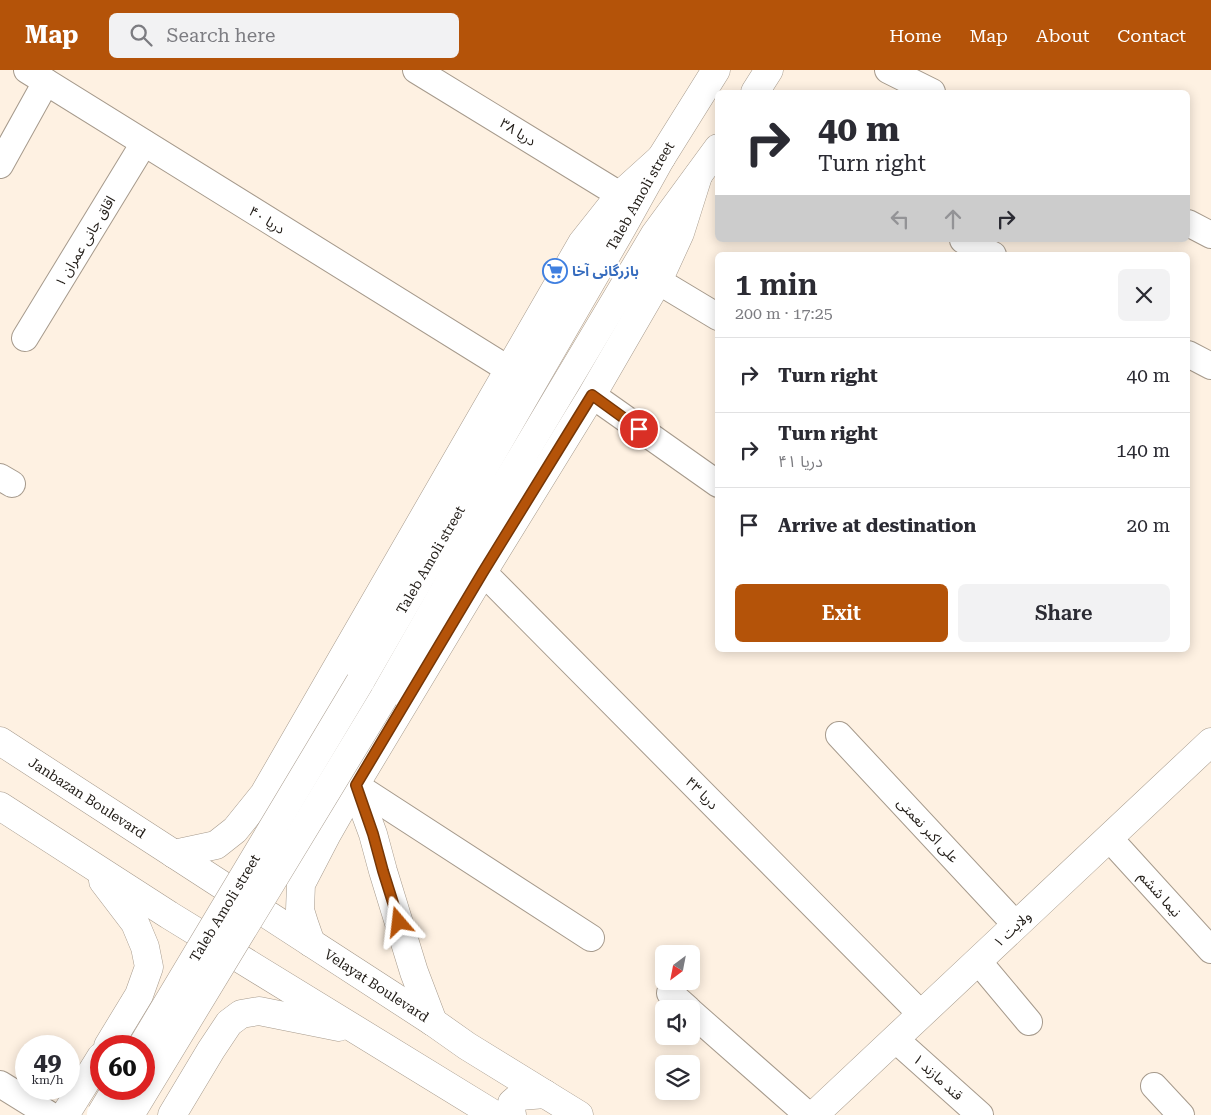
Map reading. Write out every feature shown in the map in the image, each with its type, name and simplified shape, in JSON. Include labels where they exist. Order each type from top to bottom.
[{"type":"main road","points":[[756,90],[769,70]]},
{"type":"main road","name":"Taleb Amoli street","points":[[149,1035],[360,682],[712,72]]},
{"type":"main road","name":"Taleb Amoli street","points":[[130,1115],[384,697],[489,512],[655,234],[715,152]]},
{"type":"main road","points":[[174,854],[216,845],[235,830],[264,794],[582,243],[620,195],[661,158]]},
{"type":"main road","points":[[311,943],[300,910],[301,884],[327,834],[384,737],[592,395],[658,281],[680,233],[698,176]]},
{"type":"main road","points":[[318,702],[316,712],[318,722],[323,732],[338,746],[358,750],[368,748],[384,737]]},
{"type":"main road","name":"Janbazan Boulevard","points":[[0,741],[174,854]]},
{"type":"main road","name":"ولایت ۱","points":[[814,1115],[1211,742]]},
{"type":"main road","points":[[356,785],[373,834],[414,972],[433,1022]]},
{"type":"main road","points":[[0,806],[169,915],[495,1115]]},
{"type":"main road","name":"Velayat Boulevard","points":[[174,854],[467,1046],[579,1115]]},
{"type":"main road","points":[[92,866],[135,923],[145,947],[149,968],[139,996],[115,1035]]},
{"type":"main road","points":[[172,1115],[229,1023],[241,1014],[259,1011],[360,1032]]},
{"type":"main road","points":[[443,1083],[466,1081],[474,1073],[477,1064],[467,1046]]},
{"type":"main road","points":[[70,1108],[90,1075]]},
{"type":"main road","points":[[512,1115],[512,1103],[520,1096],[545,1094]]},
{"type":"main road","points":[[108,1115],[113,1100]]},
{"type":"main road","points":[[70,1108],[96,1101],[116,1109],[108,1115]]},
{"type":"street","name":"دریا ۳۸","points":[[416,70],[620,195]]},
{"type":"street","points":[[888,70],[928,90]]},
{"type":"street","points":[[0,165],[36,76]]},
{"type":"street","name":"دریا ۴۰","points":[[36,76],[508,369]]},
{"type":"street","name":"اقاق جانی عمران ۱","points":[[25,338],[144,143]]},
{"type":"street","points":[[1190,224],[1211,235]]},
{"type":"street","points":[[967,242],[987,252]]},
{"type":"street","points":[[658,281],[715,315]]},
{"type":"street","points":[[1190,355],[1211,366]]},
{"type":"street","points":[[592,395],[715,482]]},
{"type":"street","name":"دریا ۴۳","points":[[483,572],[921,1014]]},
{"type":"street","name":"علی اکبر نعمتی","points":[[839,735],[1016,925]]},
{"type":"street","points":[[356,785],[591,938]]},
{"type":"street","name":"نیما ششم","points":[[1109,838],[1211,950]]},
{"type":"street","points":[[978,961],[1029,1022]]},
{"type":"street","points":[[700,1020],[808,1115]]},
{"type":"street","name":"قند مازند ۱","points":[[895,1039],[980,1115]]},
{"type":"street","points":[[0,1084],[50,1115]]},
{"type":"street","points":[[1154,1086],[1181,1115]]},
{"type":"place","name":"بازرگانی آخا","points":[[555,271]]},
{"type":"route","points":[[399,922],[373,834],[356,785],[483,572],[592,395],[639,429]]}]
